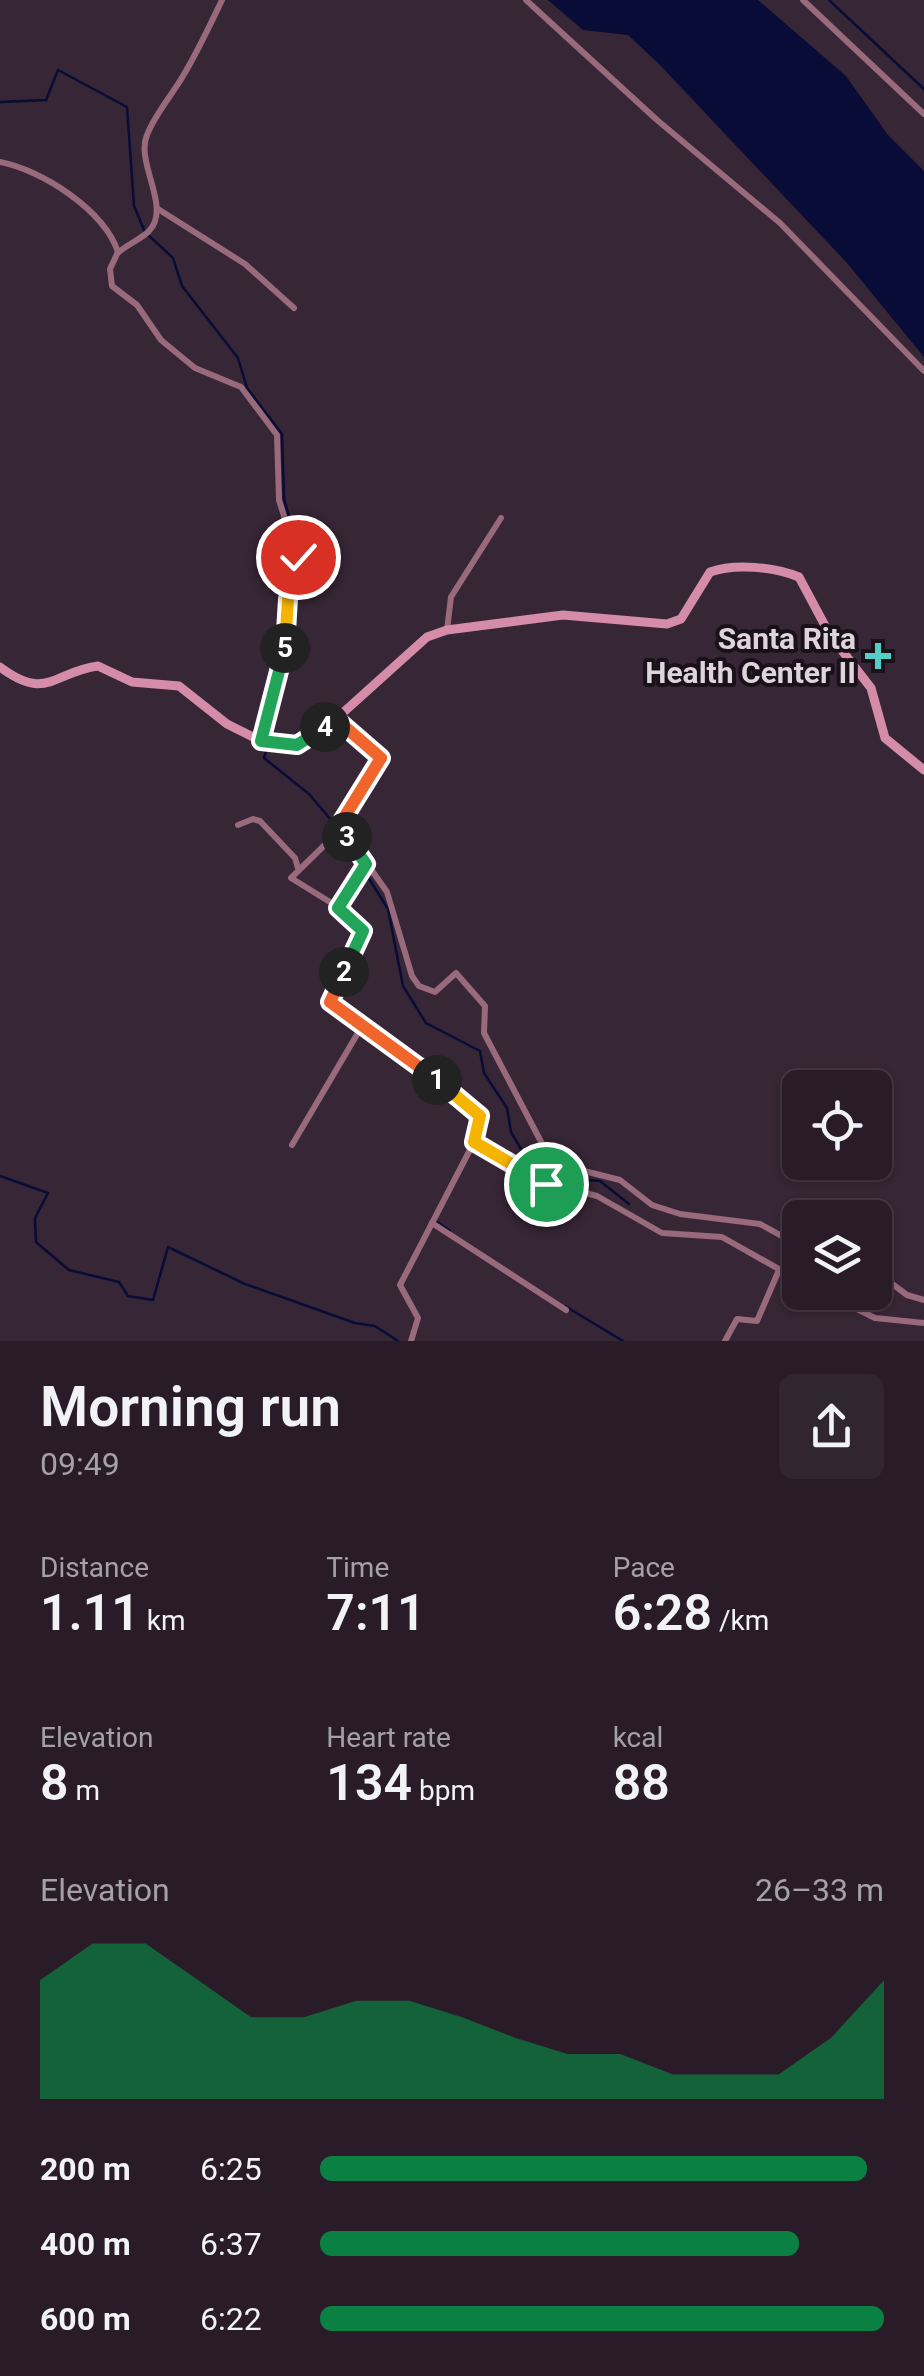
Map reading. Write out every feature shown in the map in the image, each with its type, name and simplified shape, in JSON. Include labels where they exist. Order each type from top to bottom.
[{"type":"street","points":[[222,0],[193,60],[145,138],[158,209],[149,232],[129,241],[118,252],[109,276],[112,286],[137,306],[161,340],[195,368],[241,387],[276,434],[278,500],[299,564],[288,599],[280,673],[261,741]]},
{"type":"street","points":[[526,0],[780,223],[924,371]]},
{"type":"street","points":[[803,0],[924,114]]},
{"type":"street","points":[[0,162],[76,196],[111,232],[118,252]]},
{"type":"street","points":[[158,209],[246,264],[294,308]]},
{"type":"street","points":[[448,630],[450,597],[500,518]]},
{"type":"street","points":[[0,668],[31,686],[48,685],[98,666],[132,682],[179,686],[226,724],[261,741],[297,745],[336,719],[427,637],[448,630],[562,615],[667,624],[681,619],[710,572],[727,567],[792,574],[804,584],[830,635],[871,688],[884,738],[924,770]]},
{"type":"street","points":[[336,719],[381,758],[342,828],[297,869],[291,880],[361,926],[363,938],[330,1002],[477,1110],[480,1123],[474,1142],[400,1285],[418,1318],[411,1341]]},
{"type":"street","points":[[238,824],[260,821],[294,858],[297,869]]},
{"type":"street","points":[[342,828],[363,868],[388,892],[407,966],[419,986],[435,992],[456,973],[485,1006],[484,1033],[554,1163],[620,1180],[652,1205],[680,1214],[760,1224],[782,1236]]},
{"type":"street","points":[[338,908],[363,868]]},
{"type":"street","points":[[292,1146],[362,1026]]},
{"type":"street","points":[[474,1142],[546,1184],[597,1196],[662,1233],[722,1237],[782,1272]]},
{"type":"street","points":[[432,1223],[566,1310]]},
{"type":"street","points":[[725,1341],[738,1319],[757,1321],[779,1270]]},
{"type":"street","points":[[892,1284],[907,1295],[924,1300]]},
{"type":"street","points":[[859,1310],[875,1318],[924,1323]]},
{"type":"shaded area","points":[[548,0],[758,0],[846,76],[888,135],[924,171],[924,357],[847,263],[659,64],[628,35],[583,30]]},
{"type":"waterway","points":[[829,0],[924,89]]},
{"type":"waterway","points":[[0,102],[46,100],[58,70],[127,107],[134,206],[145,232],[173,258],[182,286],[238,358],[247,388],[282,434],[284,499],[303,564],[292,600],[295,633],[268,739]]},
{"type":"waterway","points":[[267,747],[264,758],[309,794],[337,827]]},
{"type":"waterway","points":[[341,834],[388,909],[403,986],[426,1023],[480,1051],[484,1073],[507,1108],[511,1132],[528,1161],[553,1177],[600,1181],[629,1204]]},
{"type":"waterway","points":[[0,1176],[48,1193],[35,1218],[36,1242],[69,1270],[119,1282],[128,1296],[153,1300],[168,1247],[245,1284],[355,1323],[375,1326],[398,1341]]},
{"type":"waterway","points":[[436,1221],[450,1231]]},
{"type":"waterway","points":[[565,1306],[623,1341]]},
{"type":"place","name":"Santa Rita Health Center II","points":[[878,656]]},
{"type":"route","points":[[298,557],[298,572],[288,599],[288,627],[280,673],[261,741],[297,745],[336,719],[339,726],[381,758],[342,821],[342,828],[366,864],[338,908],[361,926],[363,938],[330,1002],[477,1110],[480,1123],[474,1142],[546,1184]]}]
